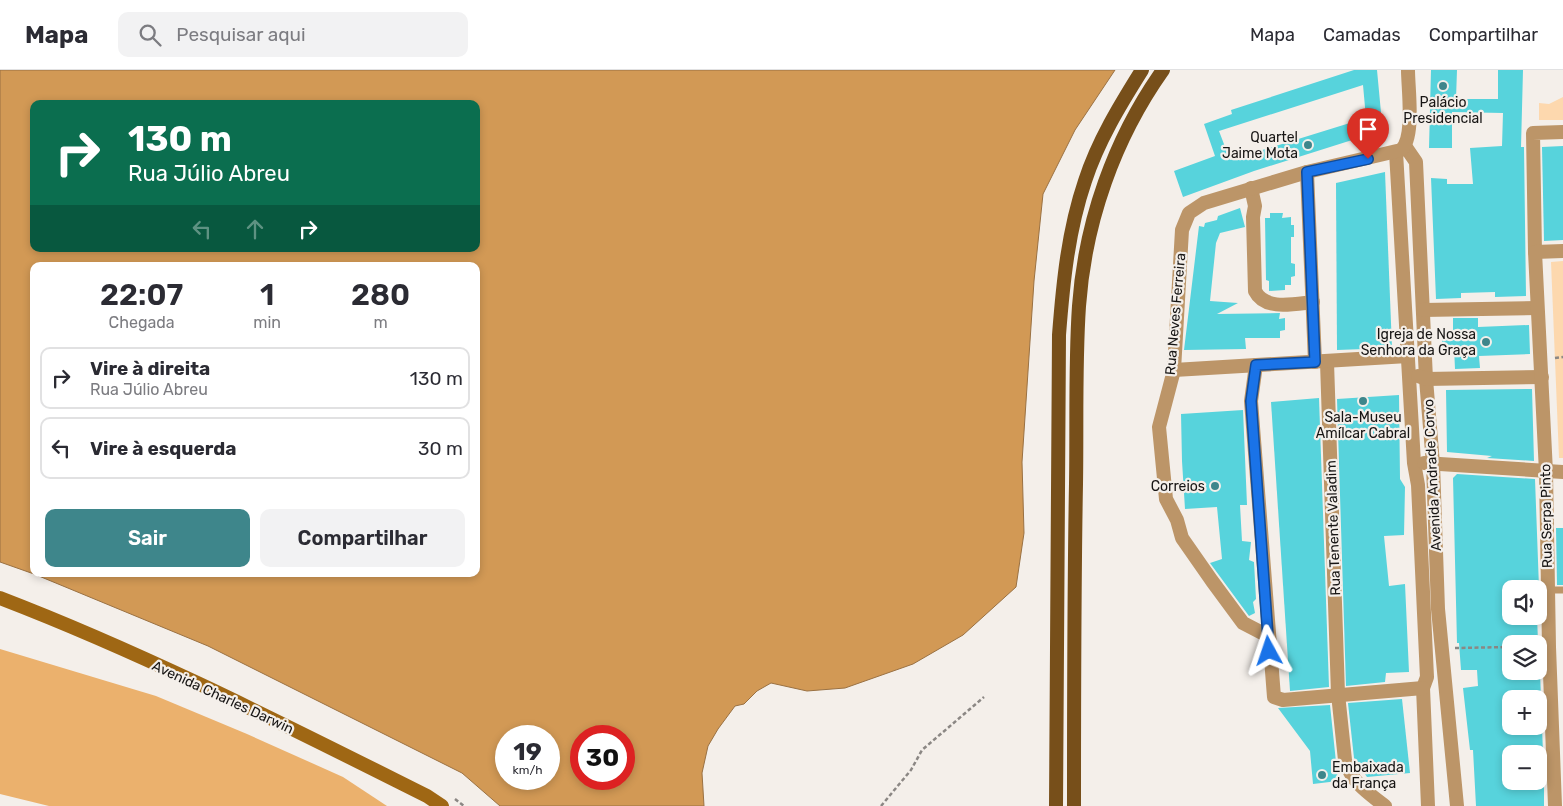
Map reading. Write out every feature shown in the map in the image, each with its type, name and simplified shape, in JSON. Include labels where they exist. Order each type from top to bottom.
[{"type":"main road","points":[[1056,806],[1059,335],[1062,296],[1067,255],[1085,181],[1116,111],[1142,70]]},
{"type":"main road","points":[[1074,806],[1074,587],[1079,306],[1090,237],[1103,190],[1127,131],[1163,70]]},
{"type":"main road","name":"Avenida Charles Darwin","points":[[0,598],[98,638],[309,738],[427,796],[442,806]]},
{"type":"street","points":[[1313,302],[1285,305],[1266,302],[1259,298],[1255,291],[1253,217],[1255,206],[1251,188],[1400,149],[1409,135],[1408,70]]},
{"type":"street","name":"Rua Serpa Pinto","points":[[1547,580],[1546,472],[1537,308],[1533,133],[1563,132]]},
{"type":"street","name":"Avenida Andrade Corvo","points":[[1400,149],[1416,162],[1441,648],[1457,806]]},
{"type":"street","name":"Avenida Andrade Corvo","points":[[1400,149],[1408,356],[1414,463],[1418,485],[1427,667],[1427,677],[1423,688],[1428,806]]},
{"type":"street","name":"Rua Tenente Valadim","points":[[1307,172],[1313,302],[1321,362],[1338,694],[1347,769],[1364,791],[1385,806]]},
{"type":"street","name":"Rua Neves Ferreira","points":[[1251,188],[1204,203],[1189,213],[1182,230],[1174,370],[1159,427],[1166,499],[1177,520],[1182,538],[1243,623],[1268,636]]},
{"type":"street","points":[[1535,252],[1563,251]]},
{"type":"street","points":[[1423,310],[1537,308]]},
{"type":"street","points":[[1174,370],[1408,356]]},
{"type":"street","points":[[1256,365],[1251,401],[1274,697],[1289,700],[1338,694],[1423,688]]},
{"type":"street","points":[[1409,372],[1426,379],[1542,377]]},
{"type":"street","points":[[1414,463],[1563,472]]},
{"type":"street","name":"Rua Serpa Pinto","points":[[1547,590],[1558,730],[1555,806]]},
{"type":"lane","points":[[1547,590],[1563,590]]},
{"type":"path","points":[[1441,648],[1502,647]]},
{"type":"path","points":[[881,806],[911,770],[922,750],[984,697]]},
{"type":"shaded area","points":[[0,70],[1115,70],[1075,130],[1043,194],[1034,281],[1022,462],[1024,533],[1016,587],[963,635],[913,664],[845,688],[807,691],[771,683],[757,691],[744,704],[735,706],[708,746],[702,773],[704,806],[500,806],[462,773],[208,646],[41,577],[480,577],[480,262],[30,262],[30,573],[0,562]]},
{"type":"shaded area","points":[[1563,97],[1563,120],[1539,120],[1539,103],[1549,104]]},
{"type":"shaded area","points":[[1563,261],[1563,458],[1559,458],[1551,262]]},
{"type":"shaded area","points":[[0,649],[156,696],[343,777],[387,806],[49,806],[0,794]]},
{"type":"building","points":[[1354,70],[1377,70],[1383,134],[1368,135],[1254,171],[1183,197],[1174,171],[1215,156],[1204,124],[1232,114],[1231,110]],"holes":[[[1363,85],[1366,118],[1230,160],[1219,131]]]},
{"type":"building","points":[[1431,70],[1457,70],[1456,99],[1498,99],[1498,70],[1523,70],[1521,147],[1524,147],[1526,296],[1495,297],[1495,292],[1461,293],[1461,298],[1436,299],[1431,178],[1447,179],[1447,184],[1473,184],[1470,148],[1502,146],[1503,113],[1452,112],[1452,148],[1429,148]]},
{"type":"building","points":[[1563,146],[1563,240],[1544,241],[1542,147]]},
{"type":"building","points":[[1385,172],[1392,348],[1337,350],[1336,183]]},
{"type":"building","points":[[1240,208],[1245,227],[1220,233],[1216,243],[1210,301],[1238,303],[1217,314],[1280,313],[1279,319],[1285,318],[1285,330],[1280,331],[1280,338],[1245,338],[1246,349],[1184,350],[1199,226],[1204,227],[1205,223],[1217,220],[1218,216]]},
{"type":"building","points":[[1270,213],[1283,213],[1282,218],[1291,217],[1291,225],[1294,225],[1294,237],[1291,237],[1291,263],[1295,264],[1295,276],[1291,277],[1291,285],[1285,285],[1285,290],[1269,291],[1269,281],[1266,280],[1265,218],[1270,218]]},
{"type":"building","name":"Igreja de Nossa Senhora da Graça","points":[[1453,318],[1478,318],[1478,327],[1529,325],[1530,354],[1479,356],[1480,368],[1455,369],[1454,347],[1442,348],[1442,336],[1453,336]]},
{"type":"building","points":[[1532,389],[1534,461],[1487,458],[1492,456],[1447,452],[1446,390]]},
{"type":"building","points":[[1399,395],[1400,479],[1405,487],[1404,535],[1384,536],[1389,586],[1405,584],[1409,672],[1386,673],[1385,682],[1346,686],[1337,399]]},
{"type":"building","points":[[1319,398],[1329,687],[1290,691],[1271,402]]},
{"type":"building","points":[[1243,410],[1247,505],[1240,505],[1242,541],[1251,542],[1249,560],[1254,562],[1256,599],[1253,602],[1255,613],[1249,616],[1210,563],[1222,559],[1217,507],[1185,509],[1182,461],[1181,414]]},
{"type":"building","points":[[1457,474],[1535,479],[1539,580],[1502,580],[1502,625],[1537,625],[1538,635],[1502,635],[1502,680],[1540,680],[1541,690],[1502,690],[1502,735],[1542,735],[1543,745],[1502,745],[1502,790],[1544,790],[1544,806],[1476,806],[1473,750],[1470,750],[1463,688],[1478,686],[1477,670],[1461,670],[1459,643],[1457,643],[1453,478]]},
{"type":"building","points":[[1556,528],[1563,528],[1563,585],[1557,585]]},
{"type":"building","points":[[1402,699],[1410,773],[1367,777],[1354,758],[1348,703]]},
{"type":"building","points":[[1330,705],[1338,781],[1313,784],[1310,751],[1278,708]]},
{"type":"place","name":"Palácio Presidencial","points":[[1443,86]]},
{"type":"place","name":"Quartel Jaime Mota","points":[[1308,145]]},
{"type":"place","name":"Igreja de Nossa Senhora da Graça","points":[[1486,342]]},
{"type":"place","name":"Sala-Museu Amílcar Cabral","points":[[1363,401]]},
{"type":"place","name":"Correios","points":[[1215,486]]},
{"type":"place","name":"Embaixada da França","points":[[1322,775]]},
{"type":"route","points":[[1269,651],[1251,401],[1256,365],[1315,362],[1307,172],[1368,159]]}]
